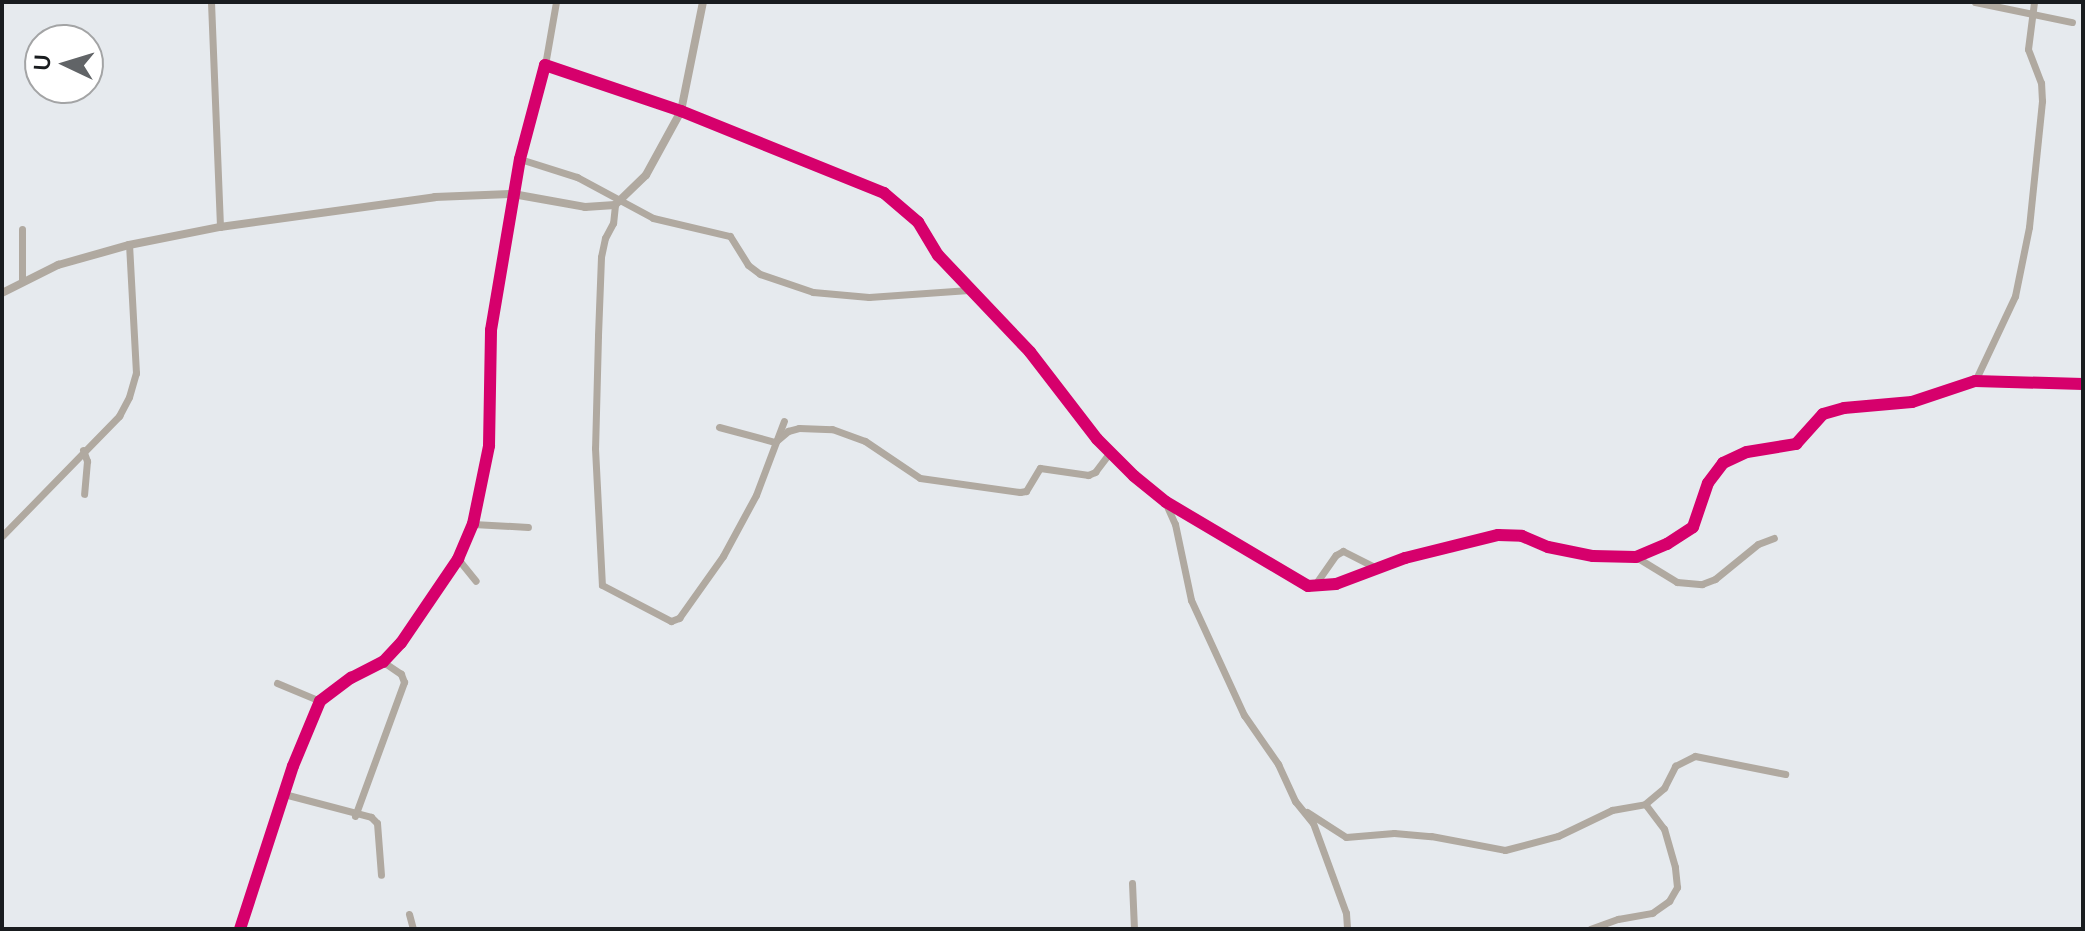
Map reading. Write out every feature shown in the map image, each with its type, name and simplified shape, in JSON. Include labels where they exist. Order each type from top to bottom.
[{"type":"street","points":[[211,2],[220,227]]},
{"type":"street","points":[[240,929],[284,794],[320,701],[351,678],[383,662],[401,643],[458,559],[473,524],[489,446],[491,330],[513,194],[545,65],[556,2]]},
{"type":"street","points":[[703,2],[681,111],[651,167],[618,202],[601,257],[595,448],[602,585],[671,621],[679,618],[723,556],[756,495],[784,421]]},
{"type":"street","points":[[1975,2],[2072,22]]},
{"type":"street","points":[[1975,381],[2015,296],[2029,227],[2042,101],[2041,83],[2028,49],[2034,2]]},
{"type":"street","points":[[545,65],[681,111],[884,193],[918,222],[938,255],[1030,352],[1110,452],[1166,502],[1300,584],[1336,584],[1405,558],[1508,534],[1576,553],[1636,557],[1667,544],[1693,527],[1712,476],[1737,455],[1796,444],[1813,422],[1833,411],[1912,402],[1975,381],[2083,384]]},
{"type":"street","points":[[520,159],[577,177],[618,202],[653,218],[730,236],[748,265],[760,274],[813,292],[869,297],[969,290]]},
{"type":"street","points":[[2,293],[22,280],[58,265],[129,245],[220,227],[435,197],[513,194],[585,207],[618,202]]},
{"type":"street","points":[[22,229],[22,280]]},
{"type":"street","points":[[2,536],[29,512],[83,450],[119,416],[136,373],[129,245]]},
{"type":"street","points":[[719,427],[775,442]]},
{"type":"street","points":[[775,442],[788,431],[799,428],[832,429],[865,441],[920,478],[1020,492],[1026,491],[1040,468],[1088,475],[1095,472],[1110,452]]},
{"type":"street","points":[[83,450],[87,461],[84,494]]},
{"type":"street","points":[[1166,502],[1177,532],[1191,600],[1244,715],[1278,764],[1295,801],[1346,837],[1394,833],[1431,836],[1505,850],[1558,836],[1612,810],[1645,804],[1664,788],[1675,766],[1695,756],[1785,774]]},
{"type":"street","points":[[473,524],[528,527]]},
{"type":"street","points":[[1636,557],[1677,582],[1702,584],[1715,579],[1758,544],[1774,538]]},
{"type":"street","points":[[1314,586],[1340,551],[1347,551],[1378,569]]},
{"type":"street","points":[[458,559],[476,581]]},
{"type":"street","points":[[355,816],[404,682],[401,674],[383,662]]},
{"type":"street","points":[[277,683],[320,701]]},
{"type":"street","points":[[284,794],[355,816],[371,817],[377,823],[381,875]]},
{"type":"street","points":[[1590,929],[1618,919],[1652,913],[1669,901],[1677,887],[1664,829],[1645,804]]},
{"type":"street","points":[[1307,812],[1346,913],[1347,929]]},
{"type":"street","points":[[1132,883],[1134,929]]},
{"type":"street","points":[[409,914],[413,929]]},
{"type":"cycle path","points":[[240,929],[293,766],[320,701],[351,678],[383,662],[401,643],[458,559],[473,524],[489,446],[491,330],[520,159],[545,65],[681,111],[884,193],[918,222],[938,255],[1030,352],[1097,439],[1134,476],[1166,502],[1308,586],[1336,584],[1405,558],[1498,535],[1522,536],[1548,547],[1593,556],[1636,557],[1667,544],[1693,527],[1708,483],[1723,463],[1747,452],[1796,444],[1823,414],[1844,408],[1912,402],[1975,381],[2083,384]]}]
